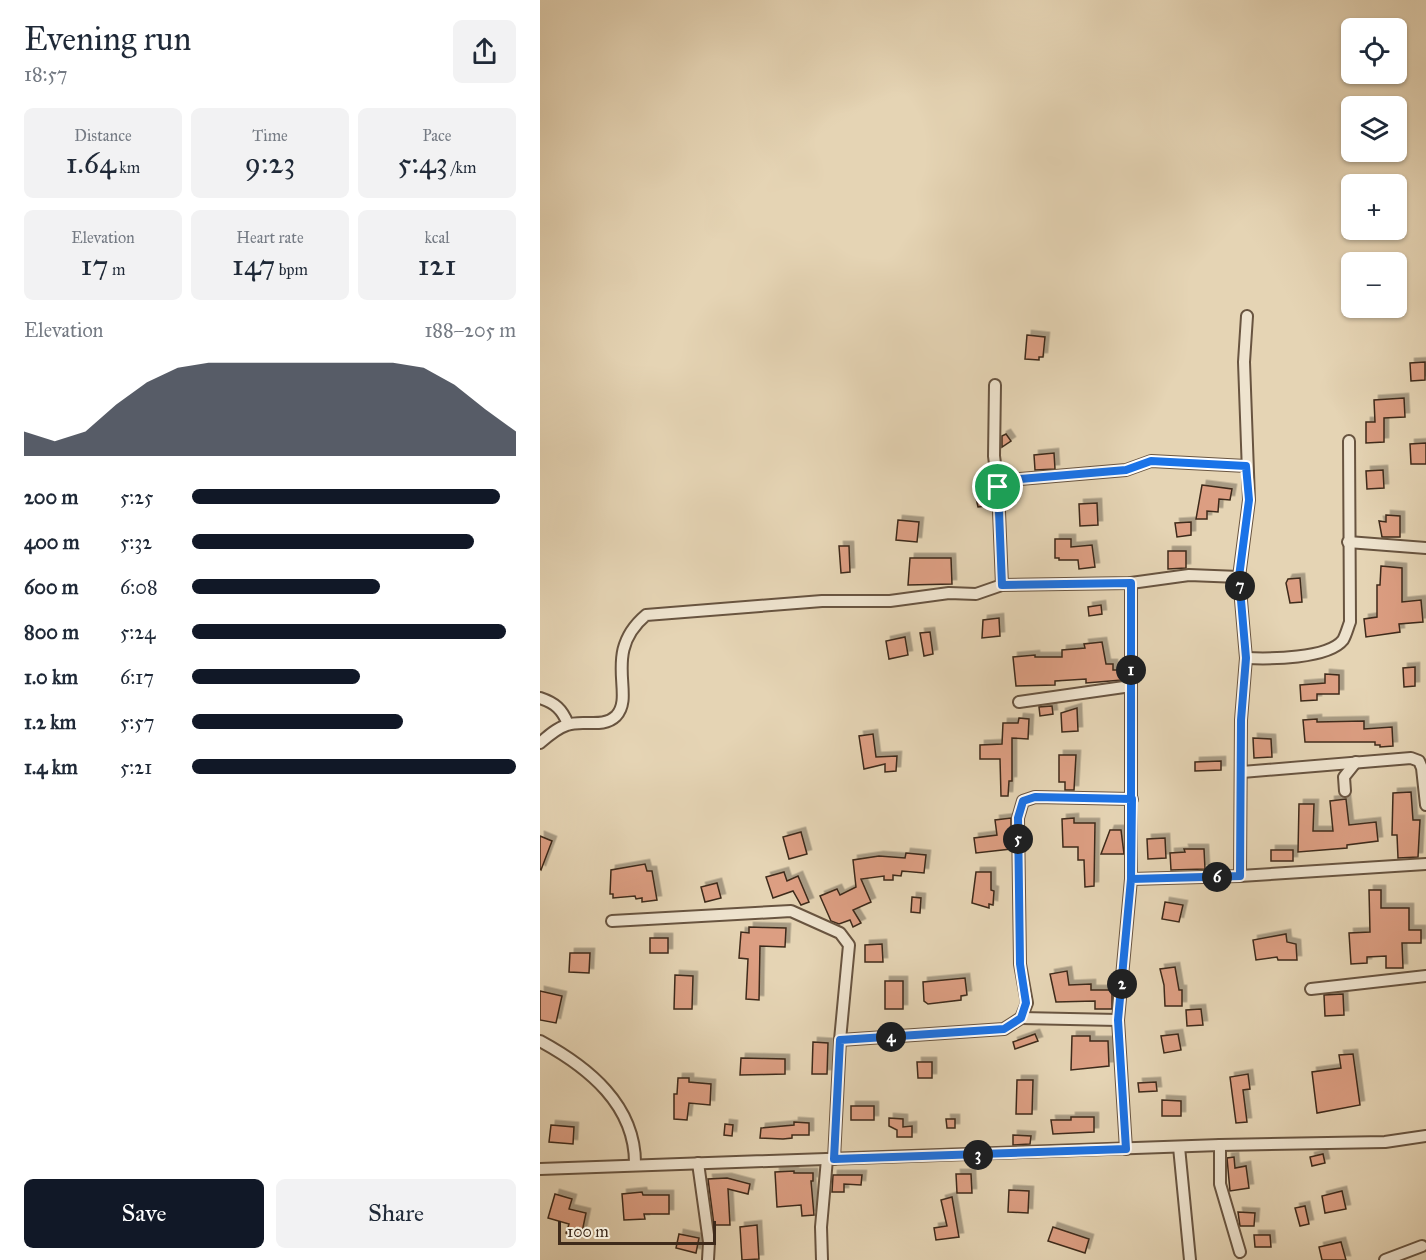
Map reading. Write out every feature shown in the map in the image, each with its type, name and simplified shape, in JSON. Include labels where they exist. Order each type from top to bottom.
[{"type":"street","points":[[1240,876],[1241,720],[1246,658],[1239,577],[1249,500],[1246,466],[1246,316]]},
{"type":"street","points":[[995,385],[994,456],[998,487],[1002,585]]},
{"type":"street","points":[[1246,658],[1268,659],[1328,651],[1343,640],[1350,622],[1349,441]]},
{"type":"street","points":[[998,487],[1020,479],[1126,470],[1151,461],[1246,466]]},
{"type":"street","points":[[1348,542],[1426,548]]},
{"type":"street","points":[[540,743],[568,724],[606,723],[617,716],[622,705],[620,669],[623,646],[633,626],[646,615],[709,612],[822,601],[890,601],[949,593],[976,594],[1002,585],[1131,583],[1189,575],[1239,577]]},
{"type":"street","points":[[1126,1149],[1118,1020],[1131,879],[1131,583]]},
{"type":"street","points":[[1019,702],[1131,686]]},
{"type":"street","points":[[540,698],[552,702],[564,712],[568,724]]},
{"type":"street","points":[[1242,772],[1411,758],[1419,760],[1422,768],[1426,805]]},
{"type":"street","points":[[1345,791],[1344,777],[1356,762]]},
{"type":"street","points":[[840,1040],[1004,1029],[1021,1018],[1025,1012],[1027,992],[1020,964],[1018,818],[1023,801],[1035,797],[1132,799]]},
{"type":"street","points":[[1131,879],[1240,876],[1426,864]]},
{"type":"street","points":[[612,921],[791,911],[840,933],[849,945],[831,1159],[821,1227],[822,1260]]},
{"type":"street","points":[[1311,989],[1426,976]]},
{"type":"street","points":[[1021,1018],[1118,1020]]},
{"type":"street","points":[[540,1041],[582,1066],[610,1094],[628,1121],[634,1140],[635,1165]]},
{"type":"street","points":[[540,1169],[1220,1144],[1385,1142],[1426,1136]]},
{"type":"street","points":[[1220,1144],[1220,1184],[1240,1252]]},
{"type":"street","points":[[1179,1147],[1190,1260]]},
{"type":"street","points":[[698,1163],[709,1242],[708,1260]]},
{"type":"street","points":[[1385,1260],[1422,1246]]},
{"type":"building","points":[[1027,335],[1045,337],[1043,357],[1039,357],[1039,360],[1025,359]]},
{"type":"building","points":[[1425,362],[1425,380],[1411,381],[1410,363]]},
{"type":"building","points":[[1404,398],[1405,417],[1384,418],[1384,442],[1366,443],[1366,422],[1375,422],[1374,400]]},
{"type":"building","points":[[1006,434],[1011,441],[1002,447],[1002,436]]},
{"type":"building","points":[[1426,443],[1426,464],[1411,464],[1410,444]]},
{"type":"building","points":[[1054,453],[1055,469],[1035,470],[1034,455]]},
{"type":"building","points":[[1383,470],[1384,488],[1367,489],[1366,471]]},
{"type":"building","points":[[1202,485],[1232,489],[1230,500],[1219,499],[1218,512],[1207,511],[1207,519],[1196,519]]},
{"type":"building","points":[[985,496],[986,506],[978,507],[976,498]]},
{"type":"building","points":[[1097,503],[1098,525],[1080,526],[1079,504]]},
{"type":"building","points":[[1386,515],[1400,516],[1400,537],[1382,537],[1379,521],[1386,522]]},
{"type":"building","points":[[898,520],[919,522],[917,542],[896,540]]},
{"type":"building","points":[[1191,522],[1191,535],[1177,537],[1175,523]]},
{"type":"building","points":[[1055,539],[1071,539],[1071,547],[1092,545],[1095,567],[1079,569],[1078,560],[1055,558]]},
{"type":"building","points":[[839,546],[849,546],[850,572],[841,573]]},
{"type":"building","points":[[1168,551],[1186,551],[1186,568],[1168,569]]},
{"type":"building","points":[[910,558],[951,558],[952,584],[908,585]]},
{"type":"building","points":[[1381,566],[1402,568],[1402,602],[1421,600],[1423,622],[1399,624],[1400,632],[1366,637],[1364,619],[1377,617],[1377,585],[1380,585]]},
{"type":"building","points":[[1300,578],[1302,602],[1290,603],[1286,583],[1288,579]]},
{"type":"building","points":[[1101,605],[1102,614],[1089,616],[1088,607]]},
{"type":"building","points":[[999,618],[1000,636],[982,638],[983,620]]},
{"type":"building","points":[[930,632],[933,654],[924,656],[920,633]]},
{"type":"building","points":[[905,637],[908,655],[889,659],[886,641]]},
{"type":"building","points":[[1102,642],[1106,664],[1113,664],[1113,670],[1121,670],[1122,680],[1086,683],[1086,679],[1055,681],[1055,685],[1016,686],[1013,657],[1035,655],[1035,657],[1062,657],[1062,650],[1085,648],[1084,644]]},
{"type":"building","points":[[1415,667],[1415,686],[1404,687],[1403,668]]},
{"type":"building","points":[[1325,674],[1339,675],[1339,694],[1317,694],[1317,700],[1301,701],[1300,685],[1325,683]]},
{"type":"building","points":[[1052,706],[1053,714],[1040,716],[1039,707]]},
{"type":"building","points":[[1077,708],[1078,731],[1062,732],[1061,713]]},
{"type":"building","points":[[1019,718],[1029,719],[1028,739],[1012,738],[1012,781],[1009,781],[1008,796],[1001,796],[1000,759],[980,759],[980,745],[1002,744],[1003,723],[1018,723]]},
{"type":"building","points":[[1317,719],[1317,722],[1364,721],[1364,729],[1392,727],[1393,746],[1380,747],[1380,745],[1375,745],[1375,742],[1305,742],[1303,720]]},
{"type":"building","points":[[873,734],[876,757],[897,756],[896,771],[885,772],[885,764],[864,769],[859,736]]},
{"type":"building","points":[[1253,738],[1271,739],[1272,757],[1254,758]]},
{"type":"building","points":[[1059,755],[1076,755],[1074,790],[1065,790],[1065,782],[1059,782]]},
{"type":"building","points":[[1221,761],[1221,770],[1195,771],[1195,762]]},
{"type":"building","points":[[1411,792],[1413,820],[1420,820],[1418,857],[1398,858],[1397,835],[1392,835],[1393,793]]},
{"type":"building","points":[[1346,799],[1349,825],[1376,822],[1378,841],[1347,845],[1347,848],[1298,852],[1299,804],[1314,804],[1313,831],[1333,831],[1330,801]]},
{"type":"building","points":[[1011,818],[1011,849],[976,853],[974,838],[997,835],[995,820]]},
{"type":"building","points":[[1074,818],[1074,823],[1095,823],[1094,886],[1085,887],[1084,860],[1078,860],[1078,847],[1063,847],[1062,819]]},
{"type":"building","points":[[1110,830],[1121,830],[1124,854],[1101,854]]},
{"type":"building","points":[[801,832],[807,854],[789,859],[783,837]]},
{"type":"building","points":[[540,836],[552,841],[541,870],[540,869]]},
{"type":"building","points":[[1165,838],[1166,858],[1148,859],[1147,839]]},
{"type":"building","points":[[1184,849],[1204,849],[1205,869],[1171,870],[1170,853],[1185,852]]},
{"type":"building","points":[[1271,850],[1293,850],[1293,861],[1271,861]]},
{"type":"building","points":[[906,853],[926,855],[924,873],[902,871],[901,876],[893,875],[893,880],[884,880],[884,876],[861,879],[871,902],[853,910],[861,923],[853,927],[850,920],[839,924],[831,921],[820,896],[837,889],[840,895],[856,887],[853,860],[879,856],[905,858]]},
{"type":"building","points":[[645,864],[647,871],[652,871],[657,900],[642,902],[642,898],[636,899],[635,896],[613,898],[613,894],[610,894],[611,870]]},
{"type":"building","points":[[784,872],[787,881],[798,876],[809,902],[801,905],[793,891],[773,898],[766,877]]},
{"type":"building","points":[[976,872],[991,872],[991,890],[994,891],[993,905],[989,904],[989,908],[972,903]]},
{"type":"building","points":[[717,883],[721,898],[705,902],[701,887]]},
{"type":"building","points":[[1369,890],[1381,890],[1381,908],[1409,908],[1409,930],[1421,930],[1421,943],[1402,943],[1403,968],[1386,968],[1386,956],[1367,957],[1367,963],[1351,964],[1349,933],[1370,932]]},
{"type":"building","points":[[912,897],[921,898],[920,913],[911,912]]},
{"type":"building","points":[[1165,902],[1183,905],[1179,922],[1162,919]]},
{"type":"building","points":[[749,927],[786,928],[785,947],[760,946],[759,1000],[746,999],[748,959],[739,958],[741,932],[749,933]]},
{"type":"building","points":[[1286,934],[1287,942],[1296,944],[1297,960],[1278,960],[1277,957],[1256,960],[1253,940]]},
{"type":"building","points":[[650,938],[668,938],[668,953],[650,953]]},
{"type":"building","points":[[882,944],[883,962],[865,962],[865,945]]},
{"type":"building","points":[[570,953],[590,953],[589,973],[569,972]]},
{"type":"building","points":[[1175,967],[1179,990],[1182,990],[1182,1006],[1165,1006],[1164,985],[1160,969]]},
{"type":"building","points":[[1067,971],[1069,985],[1091,984],[1091,990],[1112,990],[1112,1009],[1095,1009],[1095,1001],[1056,1002],[1050,974]]},
{"type":"building","points":[[675,975],[693,976],[692,1009],[674,1009]]},
{"type":"building","points":[[965,978],[967,995],[961,996],[961,1000],[928,1004],[924,1001],[923,982]]},
{"type":"building","points":[[885,981],[903,981],[903,1009],[885,1009]]},
{"type":"building","points":[[540,991],[562,996],[556,1023],[540,1020]]},
{"type":"building","points":[[1343,994],[1344,1015],[1325,1016],[1324,995]]},
{"type":"building","points":[[1201,1009],[1203,1025],[1187,1026],[1186,1010]]},
{"type":"building","points":[[1035,1034],[1038,1041],[1015,1049],[1013,1042]]},
{"type":"building","points":[[1178,1034],[1181,1050],[1164,1053],[1161,1036]]},
{"type":"building","points":[[1072,1036],[1090,1036],[1090,1041],[1108,1041],[1109,1066],[1071,1070]]},
{"type":"building","points":[[813,1042],[828,1043],[827,1074],[812,1074]]},
{"type":"building","points":[[1353,1054],[1360,1105],[1317,1113],[1312,1072],[1341,1068],[1339,1055]]},
{"type":"building","points":[[741,1058],[785,1059],[785,1074],[740,1075]]},
{"type":"building","points":[[917,1062],[932,1062],[932,1078],[918,1078]]},
{"type":"building","points":[[1248,1074],[1250,1089],[1243,1090],[1247,1122],[1236,1123],[1230,1077]]},
{"type":"building","points":[[678,1078],[689,1078],[689,1082],[711,1084],[710,1105],[689,1103],[687,1120],[674,1119],[674,1094],[677,1094]]},
{"type":"building","points":[[1017,1080],[1033,1080],[1032,1114],[1016,1114]]},
{"type":"building","points":[[1156,1082],[1157,1091],[1139,1092],[1138,1083]]},
{"type":"building","points":[[1162,1100],[1181,1101],[1181,1116],[1162,1116]]},
{"type":"building","points":[[851,1106],[874,1106],[874,1120],[851,1120]]},
{"type":"building","points":[[1071,1117],[1094,1117],[1094,1132],[1053,1134],[1051,1120],[1071,1120]]},
{"type":"building","points":[[889,1118],[903,1119],[903,1127],[912,1126],[912,1137],[897,1137],[897,1130],[889,1126]]},
{"type":"building","points":[[946,1119],[955,1119],[955,1128],[947,1128]]},
{"type":"building","points":[[794,1122],[809,1123],[809,1135],[792,1135],[792,1138],[783,1139],[760,1138],[761,1128],[794,1125]]},
{"type":"building","points":[[725,1124],[733,1125],[732,1136],[724,1135]]},
{"type":"building","points":[[551,1125],[574,1127],[573,1144],[549,1142]]},
{"type":"building","points":[[1013,1135],[1031,1136],[1030,1144],[1013,1145]]},
{"type":"building","points":[[1323,1154],[1325,1163],[1312,1166],[1310,1157]]},
{"type":"building","points":[[1234,1157],[1235,1168],[1246,1166],[1249,1188],[1230,1191],[1227,1158]]},
{"type":"building","points":[[794,1171],[794,1173],[813,1173],[813,1181],[811,1181],[814,1215],[802,1216],[801,1205],[777,1207],[775,1172]]},
{"type":"building","points":[[956,1174],[971,1174],[972,1193],[957,1193]]},
{"type":"building","points":[[833,1175],[862,1175],[861,1185],[844,1184],[844,1192],[832,1192]]},
{"type":"building","points":[[727,1178],[750,1184],[748,1194],[728,1189],[730,1225],[714,1225],[708,1179]]},
{"type":"building","points":[[1009,1190],[1029,1191],[1028,1213],[1008,1212]]},
{"type":"building","points":[[1342,1191],[1346,1209],[1325,1213],[1322,1196]]},
{"type":"building","points":[[642,1192],[643,1195],[669,1195],[669,1214],[644,1214],[645,1219],[624,1220],[622,1194]]},
{"type":"building","points":[[555,1194],[572,1199],[569,1209],[586,1213],[581,1237],[566,1233],[569,1224],[548,1218]]},
{"type":"building","points":[[952,1197],[959,1237],[936,1240],[934,1228],[947,1226],[941,1200]]},
{"type":"building","points":[[1305,1206],[1309,1224],[1300,1226],[1295,1208]]},
{"type":"building","points":[[1238,1212],[1255,1213],[1254,1226],[1240,1226]]},
{"type":"building","points":[[757,1225],[759,1259],[742,1260],[740,1227]]},
{"type":"building","points":[[1053,1227],[1089,1239],[1085,1253],[1048,1241]]},
{"type":"building","points":[[679,1234],[699,1238],[696,1253],[676,1248]]},
{"type":"building","points":[[1254,1235],[1270,1235],[1271,1247],[1255,1247]]},
{"type":"building","points":[[1341,1242],[1346,1260],[1322,1260],[1319,1247]]},
{"type":"route","points":[[998,487],[999,564],[1002,585],[1131,583],[1132,799],[1131,879],[1118,1020],[1126,1119],[1126,1149],[834,1159],[840,1040],[1004,1029],[1021,1018],[1025,1012],[1027,992],[1020,964],[1018,818],[1023,801],[1035,797],[1132,799],[1131,879],[1240,876],[1241,720],[1246,658],[1239,577],[1249,500],[1246,466],[1224,463],[1151,461],[1126,470],[1020,479],[998,487]]}]
